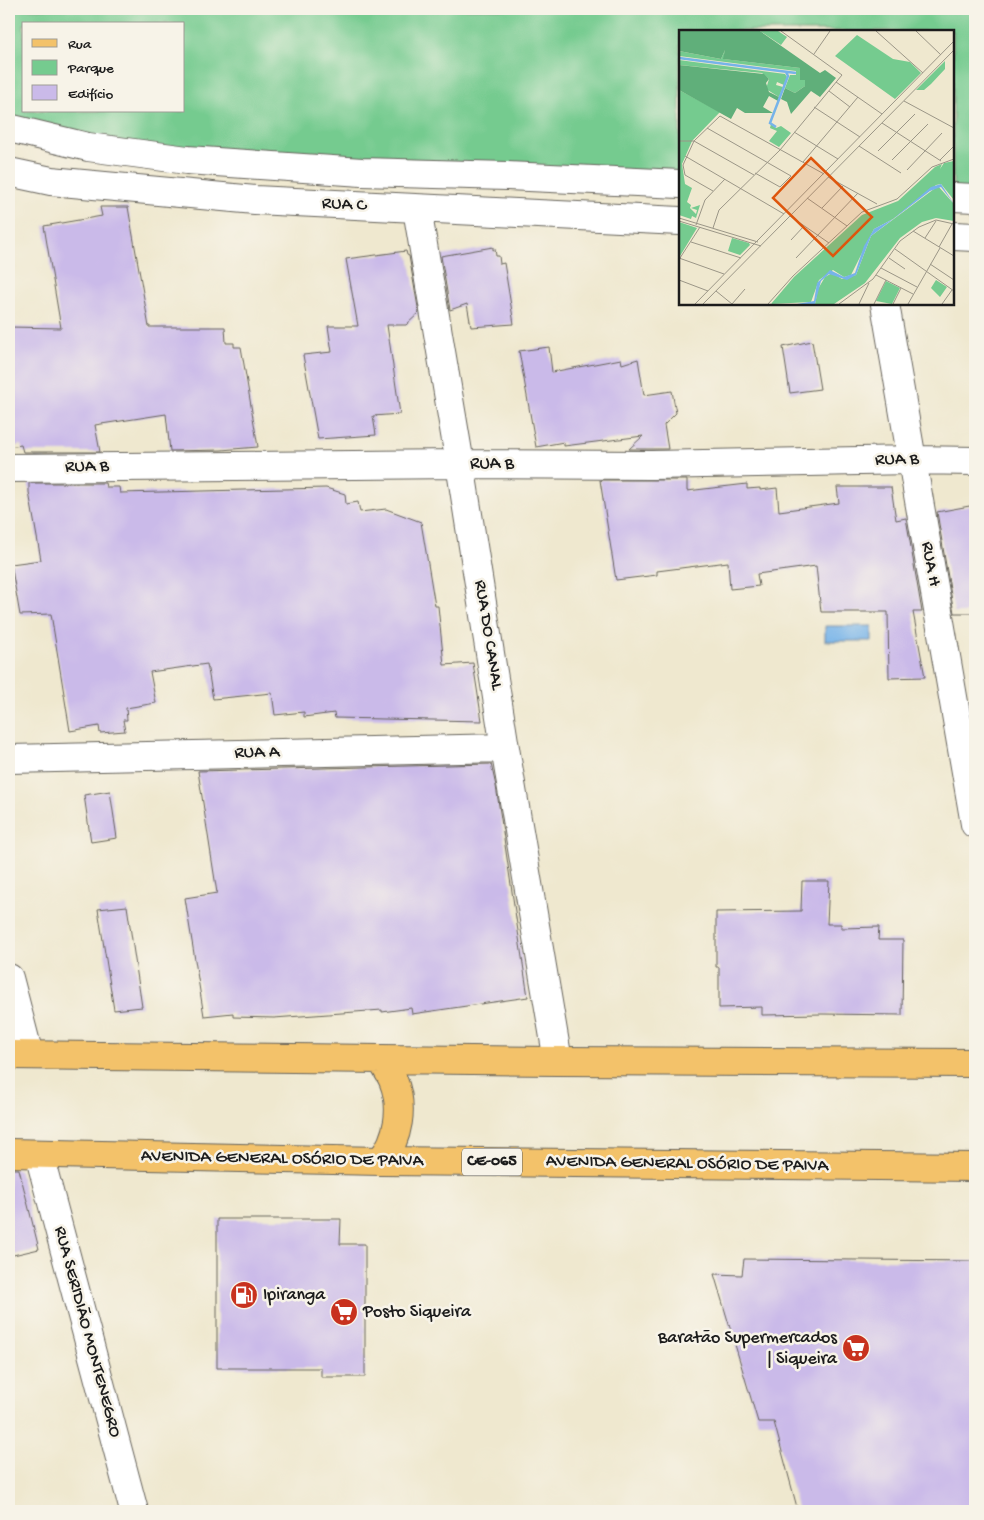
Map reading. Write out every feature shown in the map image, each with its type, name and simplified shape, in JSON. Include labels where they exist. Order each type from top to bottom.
[{"type":"main road","points":[[19,1055],[558,1062],[975,1063]]},
{"type":"main road","points":[[380,1161],[388,1151],[399,1120],[398,1100],[393,1079],[381,1059]]},
{"type":"main road","name":"AVENIDA GENERAL OSÓRIO DE PAIVA","points":[[9,1153],[380,1161],[975,1168]]},
{"type":"street","points":[[9,128],[88,147],[188,160],[362,172],[679,184]]},
{"type":"street","name":"RUA C","points":[[9,172],[51,182],[255,200],[679,221]]},
{"type":"street","points":[[9,189],[51,182]]},
{"type":"street","points":[[954,197],[975,198]]},
{"type":"street","name":"RUA DO CANAL","points":[[417,209],[558,1062]]},
{"type":"street","points":[[954,236],[975,237]]},
{"type":"street","name":"RUA H","points":[[885,305],[912,460],[970,762],[975,824]]},
{"type":"street","name":"RUA B","points":[[9,468],[460,464],[652,465],[912,460],[975,461]]},
{"type":"street","name":"RUA A","points":[[9,759],[505,748]]},
{"type":"street","points":[[9,978],[19,1055]]},
{"type":"street","name":"RUA SERIDIÃO MONTENEGRO","points":[[39,1154],[134,1511]]},
{"type":"green space","points":[[9,9],[975,9],[975,198],[954,197],[954,30],[679,30],[679,184],[362,172],[9,128]]},
{"type":"water","points":[[825,626],[872,626],[872,641],[825,641]]},
{"type":"building","points":[[100,207],[128,207],[149,327],[225,327],[226,343],[234,343],[234,347],[241,347],[258,447],[170,451],[166,414],[95,425],[100,452],[23,452],[21,445],[9,447],[9,327],[61,328],[44,226],[102,216]]},
{"type":"building","points":[[493,247],[496,256],[499,256],[500,264],[504,263],[514,324],[471,327],[467,304],[450,310],[441,256]]},
{"type":"building","points":[[406,251],[409,256],[419,313],[406,325],[387,325],[400,414],[373,416],[376,435],[318,439],[303,355],[332,352],[328,326],[358,326],[346,259]]},
{"type":"building","points":[[812,341],[820,389],[790,393],[783,347]]},
{"type":"building","points":[[549,347],[552,372],[621,359],[622,364],[638,359],[644,395],[672,391],[676,413],[664,425],[668,449],[629,449],[643,436],[564,446],[564,442],[536,447],[519,351]]},
{"type":"building","points":[[600,480],[687,480],[687,491],[747,484],[747,489],[777,488],[779,511],[839,503],[837,487],[891,487],[896,520],[906,518],[922,612],[913,612],[925,677],[889,678],[888,612],[821,612],[816,566],[757,574],[759,586],[730,589],[728,562],[657,571],[657,575],[616,580]]},
{"type":"building","points":[[29,483],[105,483],[106,487],[119,487],[120,493],[326,488],[345,494],[346,504],[358,502],[360,512],[386,509],[421,522],[435,606],[438,606],[444,665],[473,663],[482,721],[335,718],[334,713],[304,717],[304,712],[275,715],[272,693],[213,699],[207,664],[150,672],[156,703],[126,708],[127,720],[123,720],[125,731],[100,733],[99,726],[70,731],[51,614],[20,615],[11,564],[41,560]]},
{"type":"building","points":[[975,505],[975,613],[954,613],[937,512]]},
{"type":"building","points":[[491,764],[528,997],[412,1014],[411,1008],[382,1012],[382,1010],[274,1018],[233,1017],[233,1013],[204,1016],[185,898],[217,893],[198,771]]},
{"type":"building","points":[[110,791],[117,838],[91,842],[84,795]]},
{"type":"building","points":[[802,881],[829,881],[827,924],[841,924],[841,928],[879,927],[878,940],[903,940],[902,1015],[762,1015],[762,1007],[719,1008],[719,967],[716,967],[716,912],[801,911]]},
{"type":"building","points":[[127,906],[142,1007],[114,1010],[98,909]]},
{"type":"building","points":[[9,1169],[19,1169],[39,1249],[9,1256]]},
{"type":"building","points":[[217,1219],[341,1219],[340,1244],[365,1244],[365,1377],[321,1377],[321,1368],[217,1368]]},
{"type":"building","name":"Baratão Supermercados | Siqueira","points":[[744,1259],[975,1261],[975,1511],[798,1511],[774,1422],[758,1422],[714,1274],[742,1275]]},
{"type":"place","name":"Ipiranga","points":[[244,1295]]},
{"type":"place","name":"Posto Siqueira","points":[[344,1312]]},
{"type":"place","name":"Baratão Supermercados | Siqueira","points":[[856,1348]]}]
